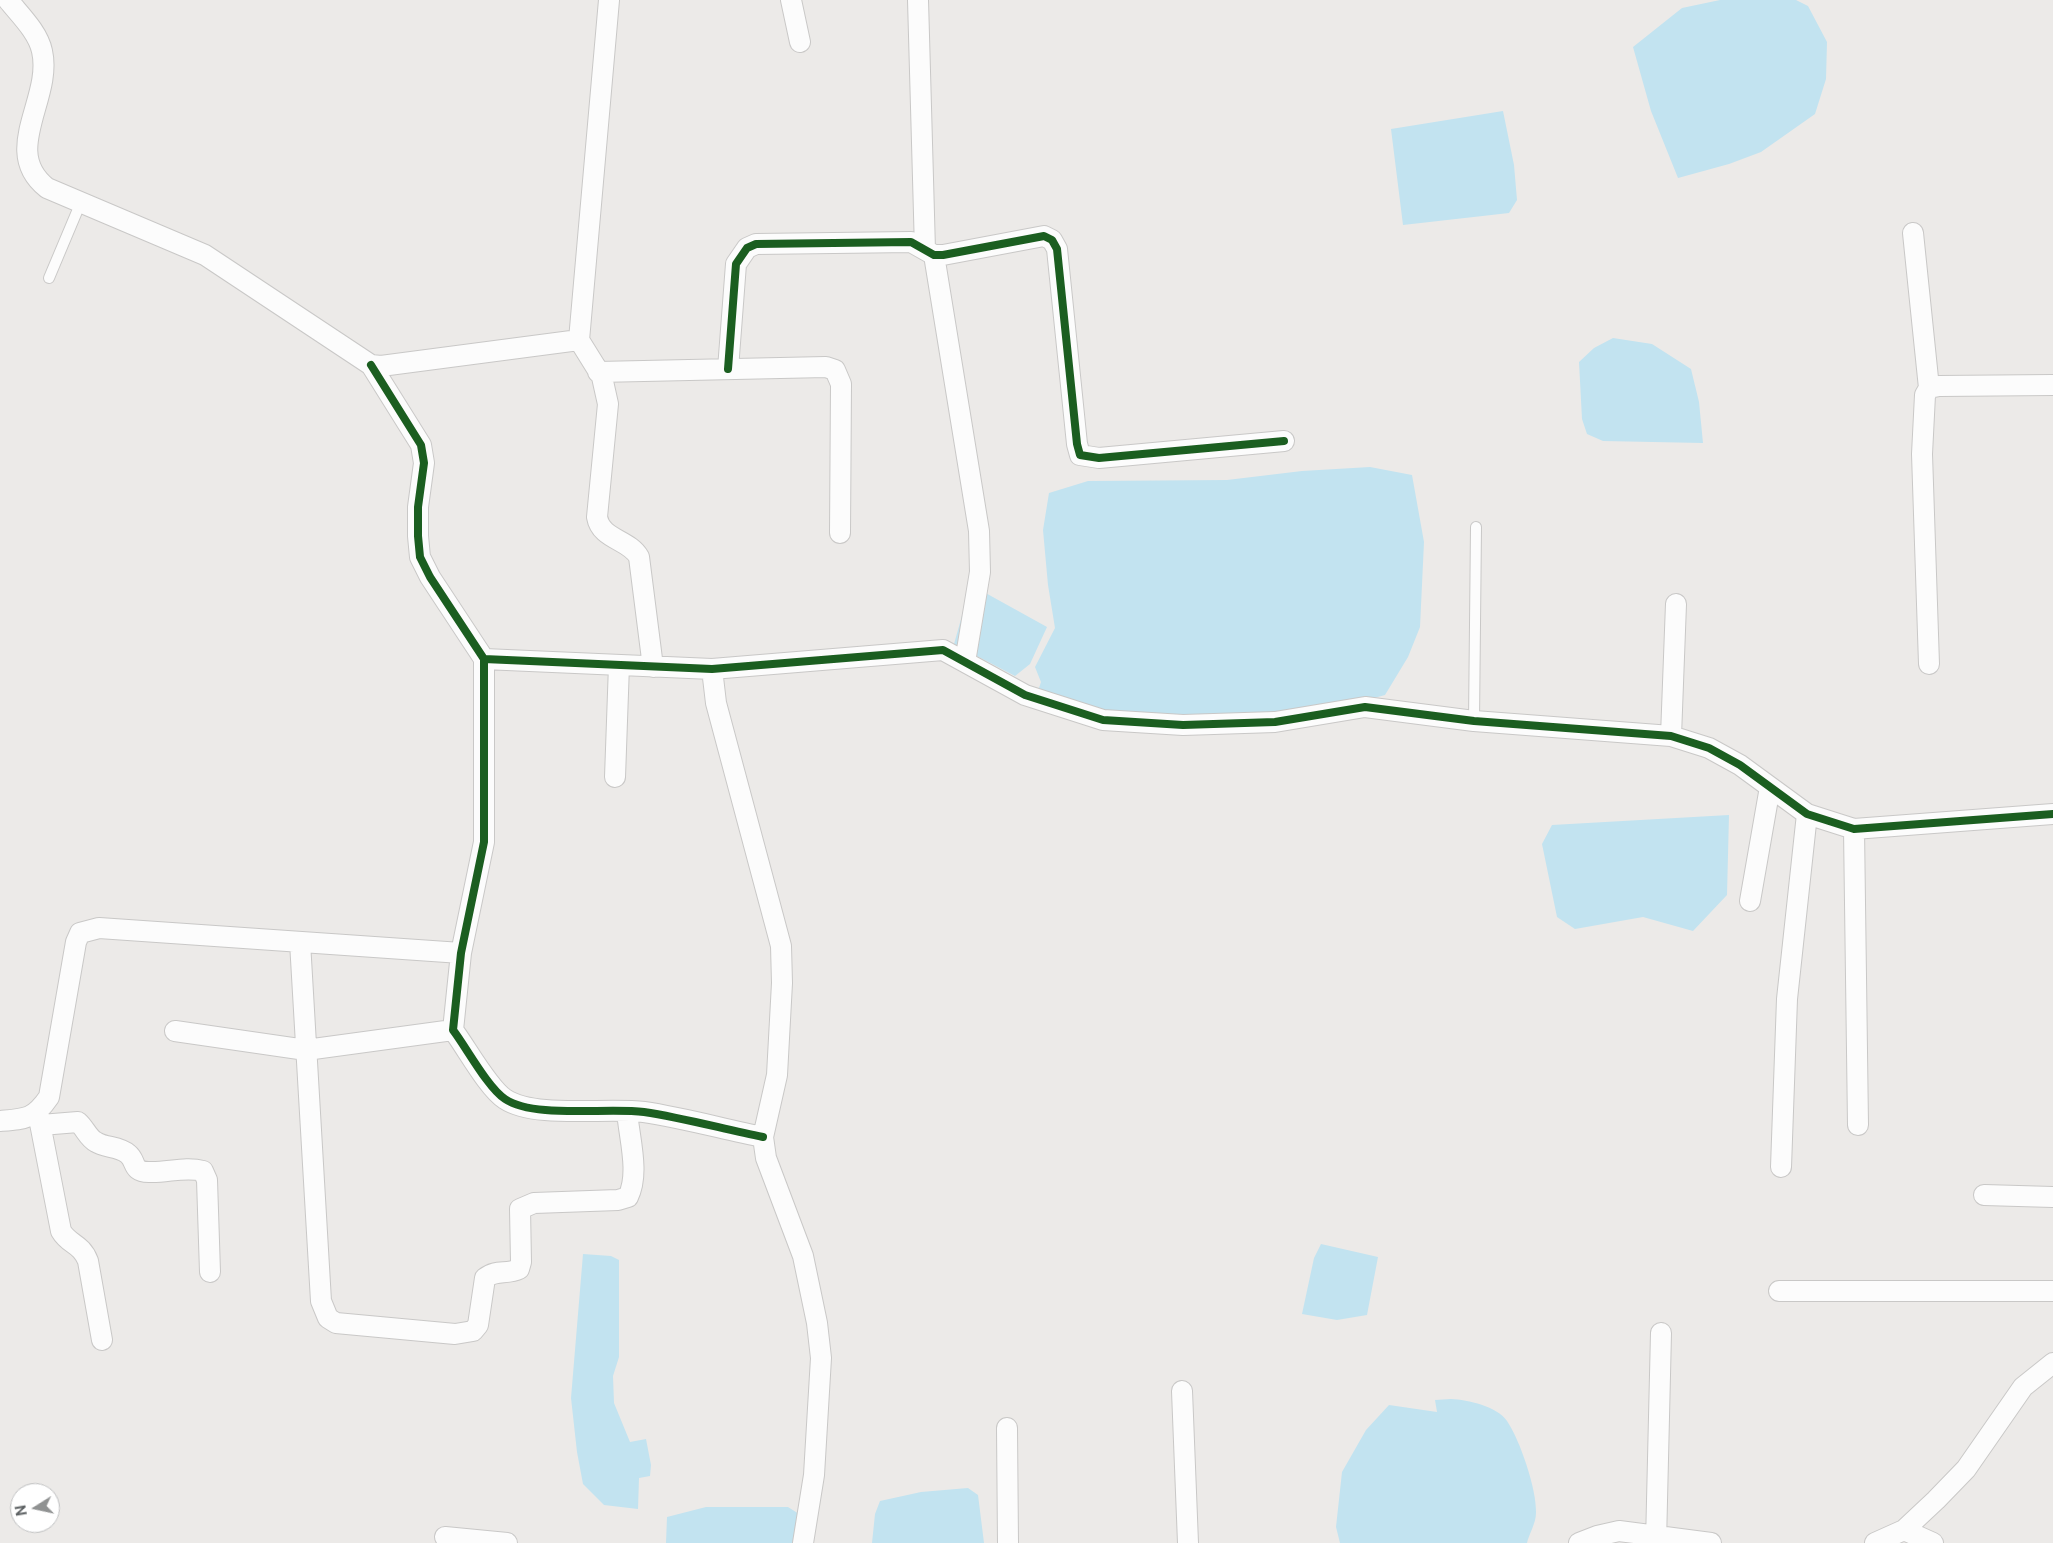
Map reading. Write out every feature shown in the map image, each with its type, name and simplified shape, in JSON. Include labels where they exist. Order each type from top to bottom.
[{"type":"street","points":[[8,0],[37,37],[45,64],[43,79],[26,144],[29,169],[37,180],[47,188],[195,250],[216,261],[371,364],[382,366],[579,340]]},
{"type":"street","points":[[609,0],[579,340],[598,372],[606,391],[608,404],[597,517],[598,526],[606,534],[635,550],[639,557],[653,666]]},
{"type":"street","points":[[791,0],[800,42]]},
{"type":"street","points":[[918,0],[930,253],[979,531],[980,572],[965,662]]},
{"type":"street","points":[[1913,233],[1929,388],[1925,395],[1922,454],[1929,664]]},
{"type":"street","points":[[728,369],[736,264],[747,248],[756,244],[911,242],[920,245],[930,253],[943,256],[1044,236],[1052,240],[1057,249],[1076,444],[1080,454],[1099,458],[1284,441]]},
{"type":"street","points":[[371,364],[421,445],[424,463],[418,506],[420,557],[430,577],[484,659],[484,842],[461,953],[453,1030],[494,1088],[505,1099],[519,1105],[538,1109],[654,1114],[763,1137]]},
{"type":"street","points":[[598,372],[826,367],[835,370],[839,376],[840,532]]},
{"type":"street","points":[[1929,388],[1983,385],[2053,385]]},
{"type":"street","points":[[1671,736],[1676,604]]},
{"type":"street","points":[[484,659],[712,669],[943,650],[1025,695],[1103,720],[1183,726],[1275,722],[1365,706],[1474,721],[1671,736],[1709,748],[1740,766],[1807,814],[1854,829],[2053,814]]},
{"type":"street","points":[[615,777],[619,665]]},
{"type":"street","points":[[712,669],[716,703],[781,946],[782,983],[777,1075],[763,1137],[766,1158],[803,1256],[817,1323],[821,1358],[814,1475],[803,1543]]},
{"type":"street","points":[[1750,901],[1770,788]]},
{"type":"street","points":[[1781,1168],[1787,999],[1807,814]]},
{"type":"street","points":[[1854,829],[1858,1125]]},
{"type":"street","points":[[102,1340],[88,1261],[84,1250],[66,1239],[61,1231],[39,1119],[49,1097],[80,934],[99,928],[461,953]]},
{"type":"street","points":[[300,942],[321,1302],[328,1318],[336,1323],[455,1334],[473,1331],[478,1326],[485,1278],[491,1273],[511,1273],[519,1269],[521,1262],[520,1209],[534,1203],[618,1200],[628,1197],[632,1188],[633,1177],[627,1112]]},
{"type":"street","points":[[175,1031],[306,1050],[453,1030]]},
{"type":"street","points":[[0,1121],[39,1119],[78,1122],[96,1143],[124,1151],[131,1155],[133,1164],[139,1171],[149,1172],[194,1168],[203,1171],[207,1180],[210,1272]]},
{"type":"street","points":[[1984,1195],[2053,1197]]},
{"type":"street","points":[[1779,1291],[2053,1292]]},
{"type":"street","points":[[1657,1539],[1661,1333]]},
{"type":"street","points":[[1875,1543],[1904,1530],[1966,1469],[2023,1387],[2053,1363]]},
{"type":"street","points":[[1182,1390],[1188,1543]]},
{"type":"street","points":[[1007,1428],[1008,1543]]},
{"type":"street","points":[[1904,1530],[1934,1543]]},
{"type":"street","points":[[1579,1543],[1597,1536],[1619,1531],[1657,1539],[1711,1543]]},
{"type":"street","points":[[445,1537],[507,1543]]},
{"type":"lane","points":[[49,278],[80,202]]},
{"type":"lane","points":[[1474,721],[1476,527]]},
{"type":"water","points":[[1720,0],[1796,0],[1808,6],[1827,42],[1826,79],[1815,114],[1761,152],[1729,164],[1678,178],[1651,111],[1633,47],[1682,8]]},
{"type":"water","points":[[1503,111],[1514,165],[1517,200],[1509,213],[1403,225],[1391,129]]},
{"type":"water","points":[[1613,338],[1652,344],[1691,369],[1699,402],[1703,443],[1603,441],[1587,434],[1582,419],[1579,362],[1594,348]]},
{"type":"water","points":[[1370,467],[1412,475],[1424,542],[1420,627],[1408,657],[1385,695],[1309,716],[1103,720],[1039,688],[1041,682],[1035,667],[1055,628],[1048,585],[1043,530],[1049,493],[1088,481],[1227,480],[1302,471]]},
{"type":"water","points":[[982,591],[1047,627],[1030,664],[1015,676],[954,644],[965,605]]},
{"type":"water","points":[[1729,815],[1727,895],[1693,931],[1643,917],[1575,929],[1557,917],[1542,844],[1552,825]]},
{"type":"water","points":[[1321,1244],[1378,1257],[1367,1315],[1337,1320],[1302,1314],[1314,1258]]},
{"type":"water","points":[[583,1254],[611,1256],[619,1260],[619,1357],[613,1376],[614,1403],[630,1442],[646,1439],[651,1465],[650,1476],[639,1478],[638,1509],[604,1505],[583,1484],[577,1452],[571,1398]]},
{"type":"water","points":[[1451,1399],[1474,1402],[1496,1411],[1507,1421],[1512,1429],[1527,1466],[1536,1503],[1535,1521],[1527,1543],[1340,1543],[1336,1527],[1342,1472],[1366,1430],[1389,1405],[1437,1412],[1435,1400]]},
{"type":"water","points":[[968,1488],[978,1495],[984,1543],[872,1543],[875,1514],[880,1501],[921,1492]]},
{"type":"water","points":[[706,1507],[788,1507],[807,1519],[800,1543],[666,1543],[667,1517]]},
{"type":"cycle path","points":[[728,369],[736,264],[747,248],[756,244],[911,242],[934,255],[943,255],[1044,236],[1052,240],[1057,249],[1077,444],[1080,455],[1099,458],[1284,441]]},
{"type":"cycle path","points":[[371,365],[421,445],[424,463],[418,507],[420,557],[430,577],[484,659],[484,842],[461,953],[453,1030],[498,1094],[518,1105],[552,1111],[644,1112],[763,1137]]},
{"type":"cycle path","points":[[484,659],[712,669],[943,650],[1025,695],[1103,720],[1183,725],[1275,722],[1365,707],[1474,721],[1671,736],[1709,748],[1740,765],[1807,814],[1854,829],[2053,814]]}]
